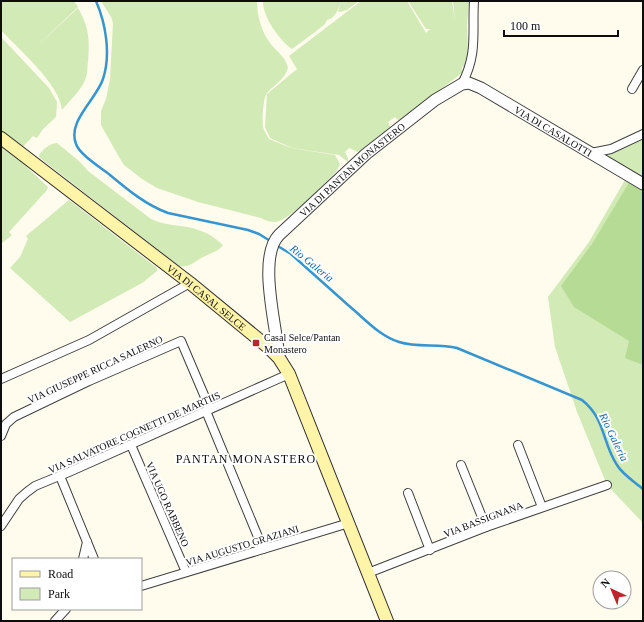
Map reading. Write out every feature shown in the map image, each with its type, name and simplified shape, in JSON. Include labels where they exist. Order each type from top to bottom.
[{"type":"main road","name":"VIA DI CASAL SELCE","points":[[1,138],[190,283],[268,347],[279,358],[289,374],[387,621]]},
{"type":"street","points":[[462,84],[469,70],[472,56],[474,1]]},
{"type":"street","points":[[632,88],[643,70]]},
{"type":"street","name":"VIA DI CASALOTTI","points":[[462,84],[469,83],[481,88],[643,184]]},
{"type":"street","name":"VIA DI PANTAN MONASTERO","points":[[279,358],[272,308],[269,259],[270,250],[274,242],[284,230],[368,152],[436,100],[462,84]]},
{"type":"street","points":[[591,153],[611,149],[643,134]]},
{"type":"street","points":[[1,379],[89,340],[190,283]]},
{"type":"street","name":"VIA GIUSEPPE RICCA SALERNO","points":[[1,436],[8,423],[14,417],[84,383],[181,341],[208,410]]},
{"type":"street","name":"VIA SALVATORE COGNETTI DE MARTIIS","points":[[1,526],[20,499],[35,486],[131,445],[289,374]]},
{"type":"street","points":[[208,410],[263,549]]},
{"type":"street","name":"VIA UGO RABBENO","points":[[131,445],[186,572]]},
{"type":"street","points":[[518,445],[542,508]]},
{"type":"street","points":[[461,465],[486,527]]},
{"type":"street","points":[[60,476],[94,558]]},
{"type":"street","name":"VIA BASSIGNANA","points":[[368,573],[486,527],[606,485]]},
{"type":"street","points":[[408,492],[430,550]]},
{"type":"street","name":"VIA AUGUSTO GRAZIANI","points":[[142,586],[349,524]]},
{"type":"street","points":[[83,558],[87,542]]},
{"type":"street","points":[[55,621],[65,610]]},
{"type":"green space","points":[[1,1],[74,1],[78,7],[34,49],[78,8],[87,28],[88,34],[89,47],[87,73],[82,86],[62,110],[60,100],[46,78],[1,30]]},
{"type":"green space","points":[[101,1],[257,1],[259,17],[264,33],[270,43],[283,57],[288,68],[282,79],[267,93],[263,114],[264,130],[269,139],[291,148],[335,155],[340,164],[336,172],[290,215],[276,222],[198,202],[157,188],[142,179],[124,165],[101,125],[101,111],[106,99],[110,79],[113,23]]},
{"type":"green space","points":[[263,1],[359,1],[347,10],[340,12],[338,11],[341,3],[332,18],[327,20],[325,24],[292,49],[282,40],[273,28],[265,14]]},
{"type":"green space","points":[[361,1],[407,1],[426,33],[430,29],[426,29],[408,1],[452,1],[455,21],[453,1],[469,1],[467,24],[468,58],[464,68],[462,66],[462,73],[399,121],[395,117],[388,122],[390,127],[358,152],[349,148],[345,152],[348,162],[339,155],[292,148],[270,138],[265,127],[267,94],[297,69],[289,56]]},
{"type":"green space","points":[[1,37],[49,88],[57,102],[56,117],[43,129],[37,138],[33,136],[21,149],[1,135]]},
{"type":"green space","points":[[643,138],[643,523],[607,485],[577,412],[555,347],[548,297],[589,242],[629,173],[606,158],[608,153]]},
{"type":"green space","points":[[57,143],[79,161],[88,171],[151,219],[157,222],[189,227],[201,231],[210,235],[223,245],[216,251],[190,265],[179,266],[40,158],[39,155],[45,149],[51,144]]},
{"type":"green space","points":[[1,146],[19,160],[48,187],[47,190],[9,232],[12,235],[2,243],[1,242]]},
{"type":"green space","points":[[630,181],[643,188],[643,365],[625,358],[629,341],[574,307],[561,286],[592,244]]},
{"type":"green space","points":[[69,200],[157,268],[157,271],[142,283],[70,322],[10,268],[20,257],[28,239],[26,236]]},
{"type":"waterway","name":"Rio Galeria","points":[[96,1],[105,29],[107,60],[103,79],[75,127],[74,135],[78,148],[91,161],[130,192],[160,210],[248,230],[259,234],[272,242]]},
{"type":"waterway","name":"Rio Galeria","points":[[276,245],[291,254],[385,336],[406,344],[457,348],[582,400],[590,407],[600,423],[612,457],[617,465],[626,475],[643,489]]},
{"type":"place","name":"Casal Selce/Pantan Monastero","points":[[256,343]]},
{"type":"district","name":"PANTAN MONASTERO","points":[[246,459]]}]
